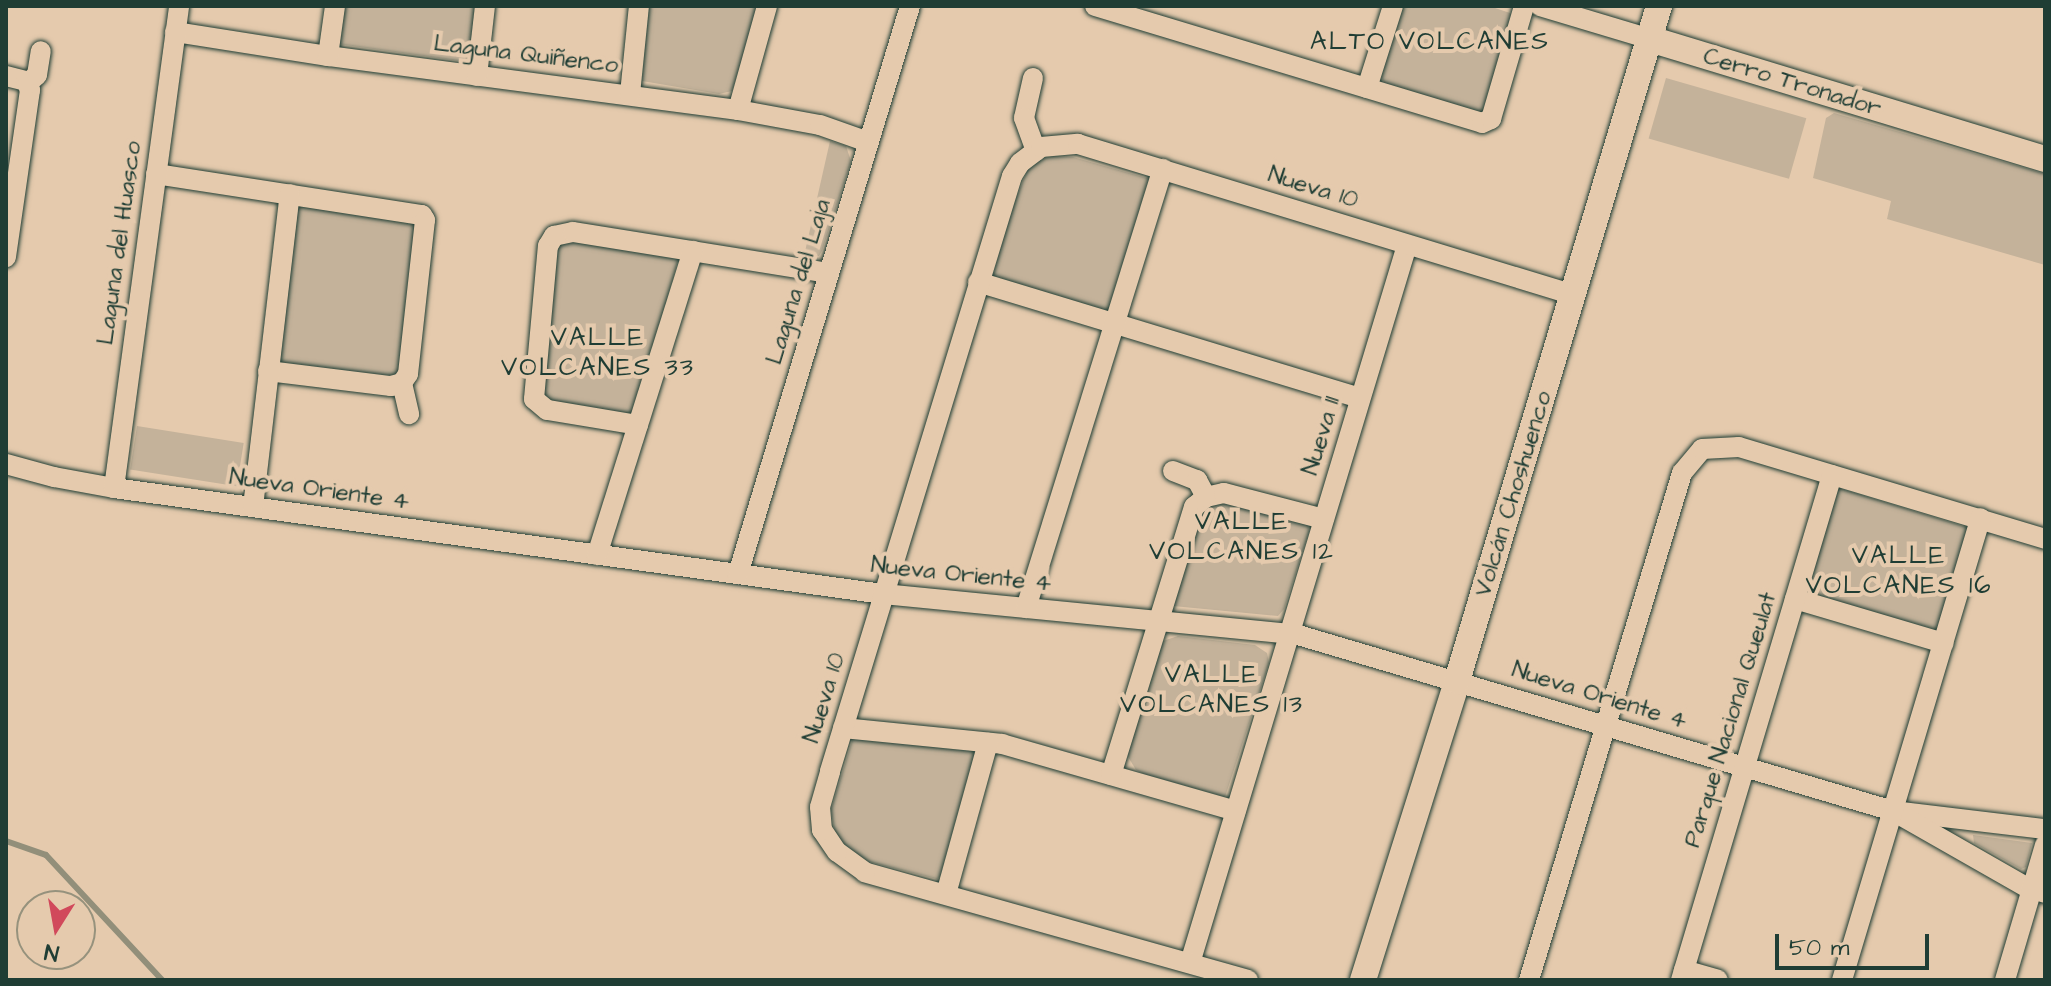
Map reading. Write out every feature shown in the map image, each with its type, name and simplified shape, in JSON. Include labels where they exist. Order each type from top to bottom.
[{"type":"street","name":"Laguna del Huasco","points":[[114,488],[179,6]]},
{"type":"street","points":[[328,56],[335,6]]},
{"type":"street","points":[[477,76],[485,6]]},
{"type":"street","points":[[630,94],[639,6]]},
{"type":"street","points":[[738,110],[767,6]]},
{"type":"street","name":"Laguna del Laja","points":[[738,574],[910,6]]},
{"type":"street","points":[[1095,6],[1487,123],[1491,119],[1524,6]]},
{"type":"street","points":[[1367,88],[1393,6]]},
{"type":"street","name":"Cerro Tronador","points":[[1540,6],[2045,159]]},
{"type":"street","name":"Volcán Choshuenco","points":[[1363,980],[1457,681],[1659,6]]},
{"type":"street","name":"Laguna Quiñenco","points":[[175,32],[328,56],[738,110],[820,125],[868,142]]},
{"type":"street","points":[[28,83],[37,75],[41,51]]},
{"type":"street","points":[[6,76],[28,83]]},
{"type":"street","points":[[1033,78],[1024,118],[1036,151]]},
{"type":"street","points":[[6,257],[30,90],[28,83]]},
{"type":"street","name":"Nueva 10","points":[[1248,980],[865,872],[848,863],[829,843],[822,830],[820,807],[1012,176],[1020,163],[1036,151],[1053,144],[1078,144],[1574,295]]},
{"type":"street","points":[[1026,608],[1163,169]]},
{"type":"street","points":[[156,174],[414,211],[425,220],[408,374],[402,383],[391,386],[268,371]]},
{"type":"street","points":[[253,507],[290,194]]},
{"type":"street","points":[[638,425],[547,410],[536,403],[533,393],[549,242],[557,233],[573,232],[829,273]]},
{"type":"street","name":"Nueva 11","points":[[1190,963],[1407,245]]},
{"type":"street","points":[[597,555],[693,251]]},
{"type":"street","points":[[978,282],[1360,398]]},
{"type":"street","points":[[402,383],[409,414]]},
{"type":"street","points":[[1529,980],[1682,473],[1702,449],[1739,447],[2045,539]]},
{"type":"street","name":"Nueva Oriente 4","points":[[6,464],[114,488],[883,594],[1289,634],[1893,811]]},
{"type":"street","points":[[1173,471],[1192,476],[1206,497]]},
{"type":"street","name":"Parque Nacional Queulat","points":[[1682,975],[1832,475]]},
{"type":"street","points":[[1111,775],[1189,516],[1206,497],[1233,494],[1324,519]]},
{"type":"street","points":[[1842,980],[1981,518]]},
{"type":"street","points":[[1795,599],[1944,643]]},
{"type":"street","points":[[843,728],[988,743],[1236,811]]},
{"type":"street","points":[[946,894],[988,743]]},
{"type":"street","points":[[1893,811],[2045,829]]},
{"type":"street","points":[[1893,811],[2039,891]]},
{"type":"street","points":[[2005,980],[2039,891],[2045,845]]},
{"type":"street","points":[[1682,975],[1718,980]]},
{"type":"shaded area","points":[[342,6],[478,6],[470,55],[460,61],[338,44]]},
{"type":"shaded area","points":[[647,6],[760,6],[732,91],[719,94],[642,81]]},
{"type":"shaded area","points":[[1402,6],[1489,6],[1510,13],[1514,18],[1489,110],[1478,114],[1387,88],[1380,74]]},
{"type":"shaded area","points":[[1666,78],[1806,118],[1789,179],[1649,139]]},
{"type":"shaded area","points":[[1834,113],[2045,174],[2045,265],[1887,219],[1891,201],[1813,178],[1826,118]]},
{"type":"shaded area","points":[[830,141],[846,146],[851,161],[822,251],[819,256],[804,256]]},
{"type":"shaded area","points":[[1051,156],[1073,157],[1150,179],[1109,313],[996,280],[993,276],[1008,219],[1027,171],[1038,161]]},
{"type":"shaded area","points":[[299,202],[419,220],[404,370],[392,380],[285,366],[277,360]]},
{"type":"shaded area","points":[[560,240],[674,255],[678,260],[636,412],[626,416],[542,401],[553,247]]},
{"type":"shaded area","points":[[137,426],[244,443],[237,486],[130,469]]},
{"type":"shaded area","points":[[1835,487],[1972,529],[1939,637],[1802,595]]},
{"type":"shaded area","points":[[1218,501],[1308,525],[1309,532],[1284,609],[1278,616],[1173,606],[1192,526],[1208,506]]},
{"type":"shaded area","points":[[1178,636],[1255,645],[1267,653],[1269,663],[1225,797],[1146,775],[1136,770],[1127,755],[1160,642]]},
{"type":"shaded area","points":[[853,738],[972,749],[975,753],[944,874],[937,879],[866,861],[848,850],[835,833],[831,810]]},
{"type":"shaded area","points":[[1973,835],[2032,843],[2026,867],[2021,869],[1974,843]]},
{"type":"waterway","points":[[6,841],[46,855],[162,980]]},
{"type":"district","name":"ALTO VOLCANES","points":[[1430,42]]},
{"type":"district","name":"VALLE VOLCANES 33","points":[[598,353]]},
{"type":"district","name":"VALLE VOLCANES 12","points":[[1242,537]]},
{"type":"district","name":"VALLE VOLCANES 16","points":[[1899,571]]},
{"type":"district","name":"VALLE VOLCANES 13","points":[[1212,690]]}]
